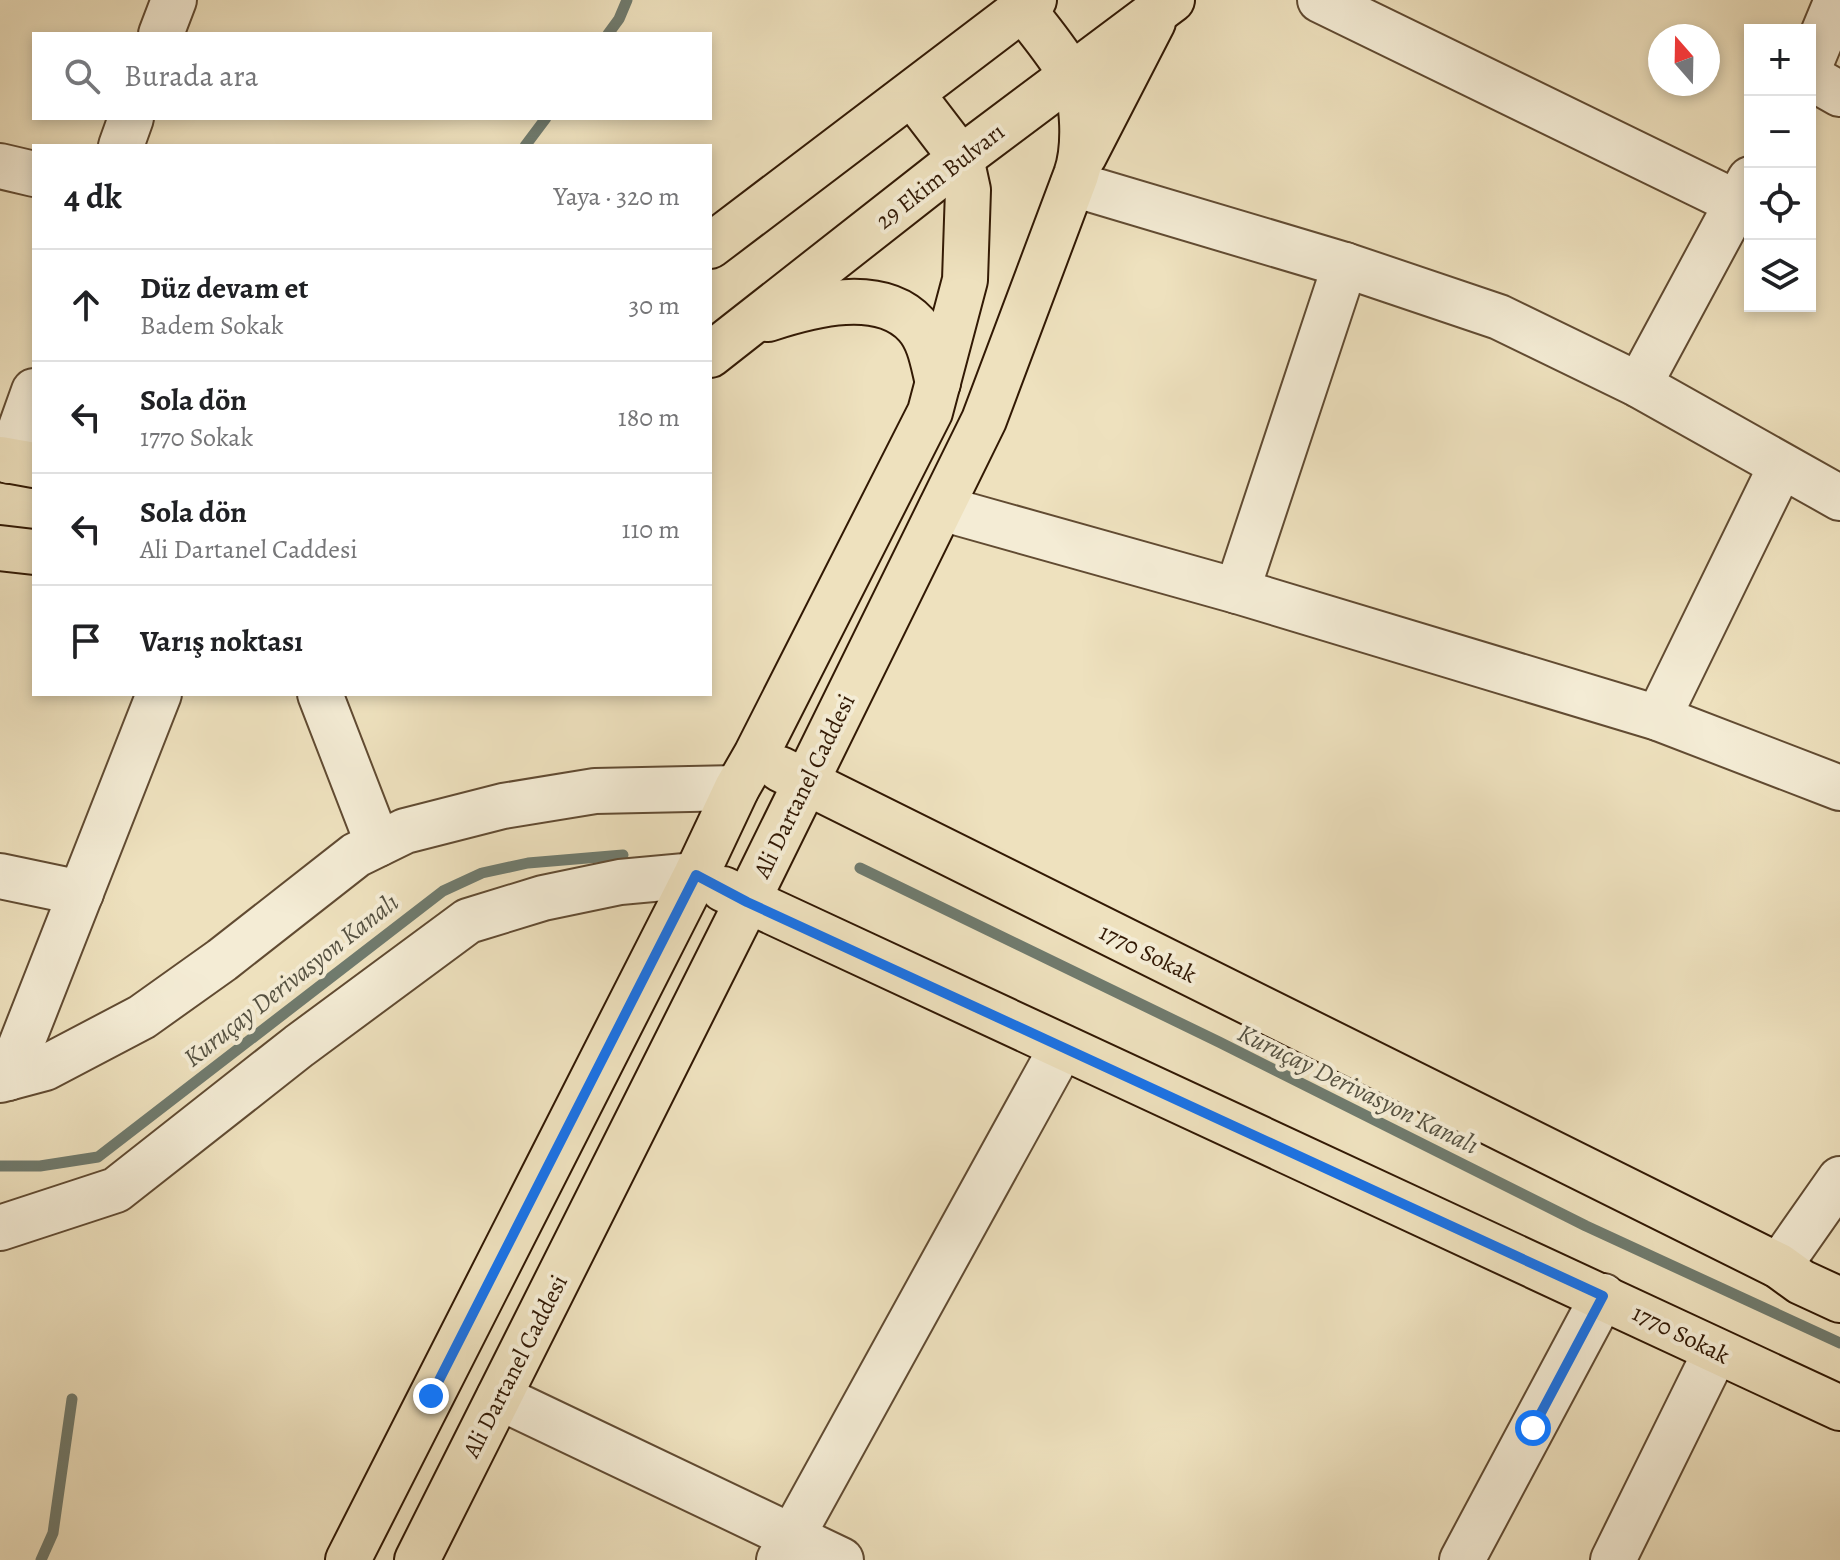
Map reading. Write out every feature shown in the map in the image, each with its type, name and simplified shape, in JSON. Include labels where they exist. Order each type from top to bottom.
[{"type":"main road","points":[[712,244],[1029,4],[1072,76]]},
{"type":"main road","points":[[1076,174],[1165,5]]},
{"type":"main road","name":"29 Ekim Bulvarı","points":[[712,353],[961,158],[1165,5]]},
{"type":"main road","name":"Ali Dartanel Caddesi","points":[[417,1560],[806,784],[984,420],[1076,174],[1081,117],[1072,76]]},
{"type":"main road","points":[[348,1560],[930,412],[965,280],[968,190],[961,158],[912,94]]},
{"type":"main road","points":[[747,327],[827,303],[863,303],[882,307],[900,313],[916,325],[928,344],[938,383]]},
{"type":"main road","points":[[0,548],[32,552]]},
{"type":"main road","name":"1770 Sokak","points":[[746,771],[806,784],[1779,1266],[1801,1282],[1840,1300]]},
{"type":"main road","name":"1770 Sokak","points":[[696,875],[747,902],[1840,1408]]},
{"type":"street","points":[[162,32],[174,0]]},
{"type":"street","points":[[1320,0],[1744,191],[1639,385]]},
{"type":"street","points":[[1816,51],[1837,0]]},
{"type":"street","points":[[1816,80],[1840,94]]},
{"type":"street","points":[[122,144],[130,120]]},
{"type":"street","points":[[0,166],[32,174]]},
{"type":"street","points":[[1076,174],[1154,207],[1345,265],[1499,317],[1639,385],[1840,498]]},
{"type":"street","points":[[1237,591],[1345,265]]},
{"type":"street","points":[[14,462],[32,398]]},
{"type":"street","points":[[1658,718],[1781,466]]},
{"type":"street","points":[[941,508],[1237,591],[1658,718],[1840,788]]},
{"type":"street","points":[[4,1079],[158,696]]},
{"type":"street","points":[[321,696],[378,844]]},
{"type":"street","points":[[4,1079],[45,1068],[142,1017],[222,960],[356,855],[405,831],[503,806],[746,771]]},
{"type":"street","points":[[0,1228],[116,1190],[299,1046],[468,921],[543,898],[620,882],[696,875]]},
{"type":"street","points":[[0,876],[81,893]]},
{"type":"street","points":[[785,1548],[1062,1047]]},
{"type":"street","points":[[1779,1266],[1840,1179]]},
{"type":"street","points":[[1462,1560],[1603,1296]]},
{"type":"street","points":[[1613,1560],[1716,1351]]},
{"type":"street","points":[[499,1397],[785,1548],[841,1560]]},
{"type":"waterway","points":[[609,32],[627,0]]},
{"type":"waterway","points":[[526,144],[544,120]]},
{"type":"waterway","name":"Kuruçay Derivasyon Kanalı","points":[[0,1166],[40,1166],[98,1157],[443,891],[482,873],[528,863],[623,855]]},
{"type":"waterway","name":"Kuruçay Derivasyon Kanalı","points":[[860,868],[1219,1042],[1586,1226],[1840,1343]]},
{"type":"waterway","points":[[41,1560],[53,1533],[72,1399]]},
{"type":"route","points":[[431,1396],[696,875],[747,902],[1603,1296],[1533,1428]]}]
